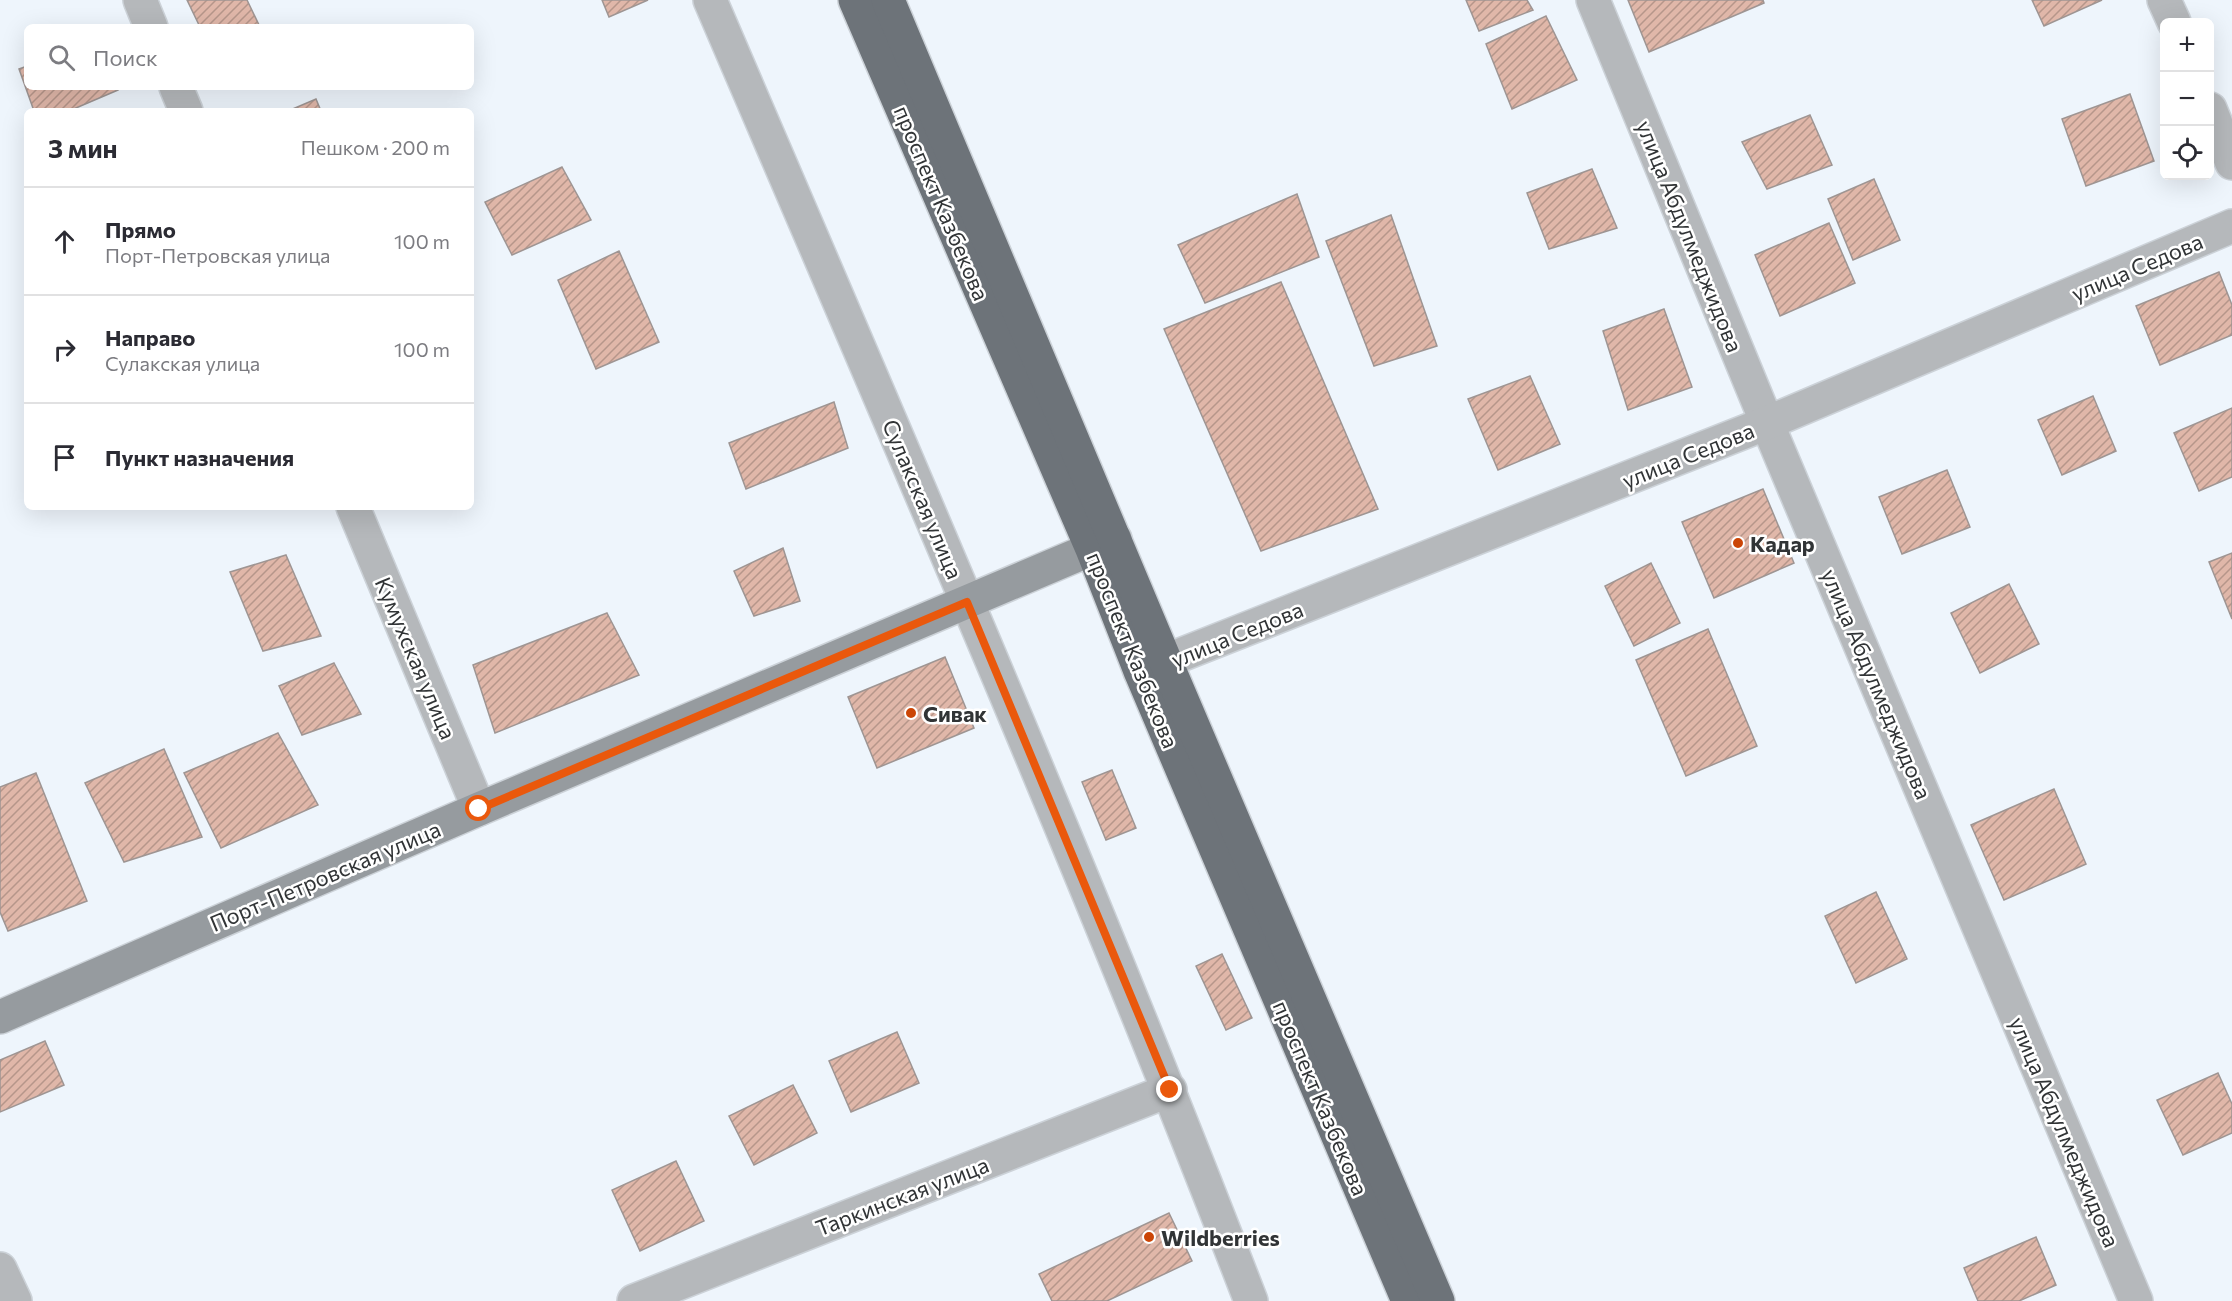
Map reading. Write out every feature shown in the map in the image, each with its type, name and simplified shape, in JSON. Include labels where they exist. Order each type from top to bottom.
[{"type":"highway","name":"проспект Казбекова","points":[[855,0],[1103,544]]},
{"type":"highway","name":"проспект Казбекова","points":[[888,0],[1103,544],[1408,1301]]},
{"type":"highway","name":"проспект Казбекова","points":[[1153,667],[1438,1301]]},
{"type":"street","points":[[140,0],[150,24]]},
{"type":"street","name":"Сулакская улица","points":[[710,0],[967,602],[1170,1090],[1251,1301]]},
{"type":"street","name":"улица Абдулмеджидова","points":[[1593,0],[1767,423],[2136,1301]]},
{"type":"street","points":[[2164,0],[2172,18]]},
{"type":"street","points":[[177,90],[185,108]]},
{"type":"street","points":[[2214,118],[2232,163]]},
{"type":"street","name":"улица Седова","points":[[1153,667],[1767,423],[2232,226]]},
{"type":"street","name":"Кумухская улица","points":[[354,510],[479,809]]},
{"type":"street","name":"Порт-Петровская улица","points":[[0,1016],[479,809],[1103,544]]},
{"type":"street","name":"Таркинская улица","points":[[634,1301],[1170,1090]]},
{"type":"street","points":[[0,1269],[15,1301]]},
{"type":"building","points":[[187,0],[247,0],[259,24],[199,24]]},
{"type":"building","points":[[602,0],[648,0],[609,17]]},
{"type":"building","points":[[1466,0],[1527,0],[1533,10],[1479,31]]},
{"type":"building","points":[[1628,0],[1763,0],[1764,3],[1649,52]]},
{"type":"building","points":[[2032,0],[2102,0],[2044,26]]},
{"type":"building","points":[[1546,16],[1577,80],[1512,109],[1486,44]]},
{"type":"building","points":[[24,67],[24,83],[19,69]]},
{"type":"building","points":[[26,90],[118,90],[76,108],[33,108]]},
{"type":"building","points":[[2130,94],[2154,161],[2086,186],[2062,119]]},
{"type":"building","points":[[316,99],[320,108],[295,108]]},
{"type":"building","points":[[1810,115],[1832,165],[1767,189],[1742,142]]},
{"type":"building","points":[[562,167],[591,220],[512,255],[485,202]]},
{"type":"building","points":[[1592,169],[1617,228],[1549,249],[1527,193]]},
{"type":"building","points":[[1874,179],[1900,240],[1853,260],[1828,199]]},
{"type":"building","points":[[1297,194],[1319,257],[1205,303],[1178,245]]},
{"type":"building","points":[[1391,215],[1437,346],[1374,366],[1326,241]]},
{"type":"building","points":[[1829,223],[1855,283],[1780,316],[1755,255]]},
{"type":"building","points":[[619,251],[659,342],[596,369],[558,280]]},
{"type":"building","points":[[2219,272],[2232,305],[2232,335],[2160,365],[2136,306]]},
{"type":"building","points":[[1281,282],[1378,509],[1261,551],[1164,329]]},
{"type":"building","points":[[1664,309],[1692,387],[1628,410],[1603,331]]},
{"type":"building","points":[[1530,376],[1560,444],[1498,470],[1468,399]]},
{"type":"building","points":[[2093,396],[2116,451],[2062,475],[2038,420]]},
{"type":"building","points":[[834,402],[848,448],[746,489],[729,443]]},
{"type":"building","points":[[2232,408],[2232,477],[2199,491],[2174,433]]},
{"type":"building","points":[[1947,470],[1970,527],[1902,554],[1879,497]]},
{"type":"building","name":"Кадар","points":[[1763,489],[1794,563],[1714,598],[1682,522]]},
{"type":"building","points":[[783,548],[800,601],[754,616],[734,571]]},
{"type":"building","points":[[2232,553],[2232,619],[2209,562]]},
{"type":"building","points":[[286,555],[321,636],[263,651],[230,572]]},
{"type":"building","points":[[1651,563],[1680,623],[1634,646],[1605,586]]},
{"type":"building","points":[[2009,584],[2039,644],[1980,673],[1951,613]]},
{"type":"building","points":[[607,613],[639,675],[495,733],[473,665]]},
{"type":"building","points":[[1708,629],[1757,746],[1686,776],[1636,660]]},
{"type":"building","name":"Сивак","points":[[945,657],[974,728],[877,768],[848,697]]},
{"type":"building","points":[[334,663],[361,714],[302,735],[279,686]]},
{"type":"building","points":[[278,733],[318,805],[221,848],[184,773]]},
{"type":"building","points":[[164,749],[202,837],[124,862],[85,783]]},
{"type":"building","points":[[1112,770],[1136,828],[1106,840],[1082,782]]},
{"type":"building","points":[[36,773],[87,901],[8,931],[0,912],[0,787]]},
{"type":"building","points":[[2054,789],[2086,864],[2004,900],[1971,825]]},
{"type":"building","points":[[1876,892],[1907,959],[1856,983],[1825,916]]},
{"type":"building","points":[[1222,954],[1252,1018],[1226,1030],[1196,966]]},
{"type":"building","points":[[897,1032],[919,1083],[851,1112],[829,1061]]},
{"type":"building","points":[[45,1041],[64,1085],[0,1112],[0,1060]]},
{"type":"building","points":[[2218,1073],[2232,1104],[2232,1133],[2183,1155],[2157,1100]]},
{"type":"building","points":[[793,1085],[817,1133],[754,1165],[729,1116]]},
{"type":"building","points":[[676,1161],[704,1221],[640,1251],[612,1190]]},
{"type":"building","name":"Wildberries","points":[[1169,1213],[1192,1261],[1107,1301],[1052,1301],[1039,1274]]},
{"type":"building","points":[[2036,1237],[2056,1285],[2019,1301],[1978,1301],[1964,1268]]},
{"type":"place","name":"Кадар","points":[[1738,543]]},
{"type":"place","name":"Сивак","points":[[911,713]]},
{"type":"place","name":"Wildberries","points":[[1149,1237]]},
{"type":"route","points":[[479,809],[967,602],[1170,1090]]}]
